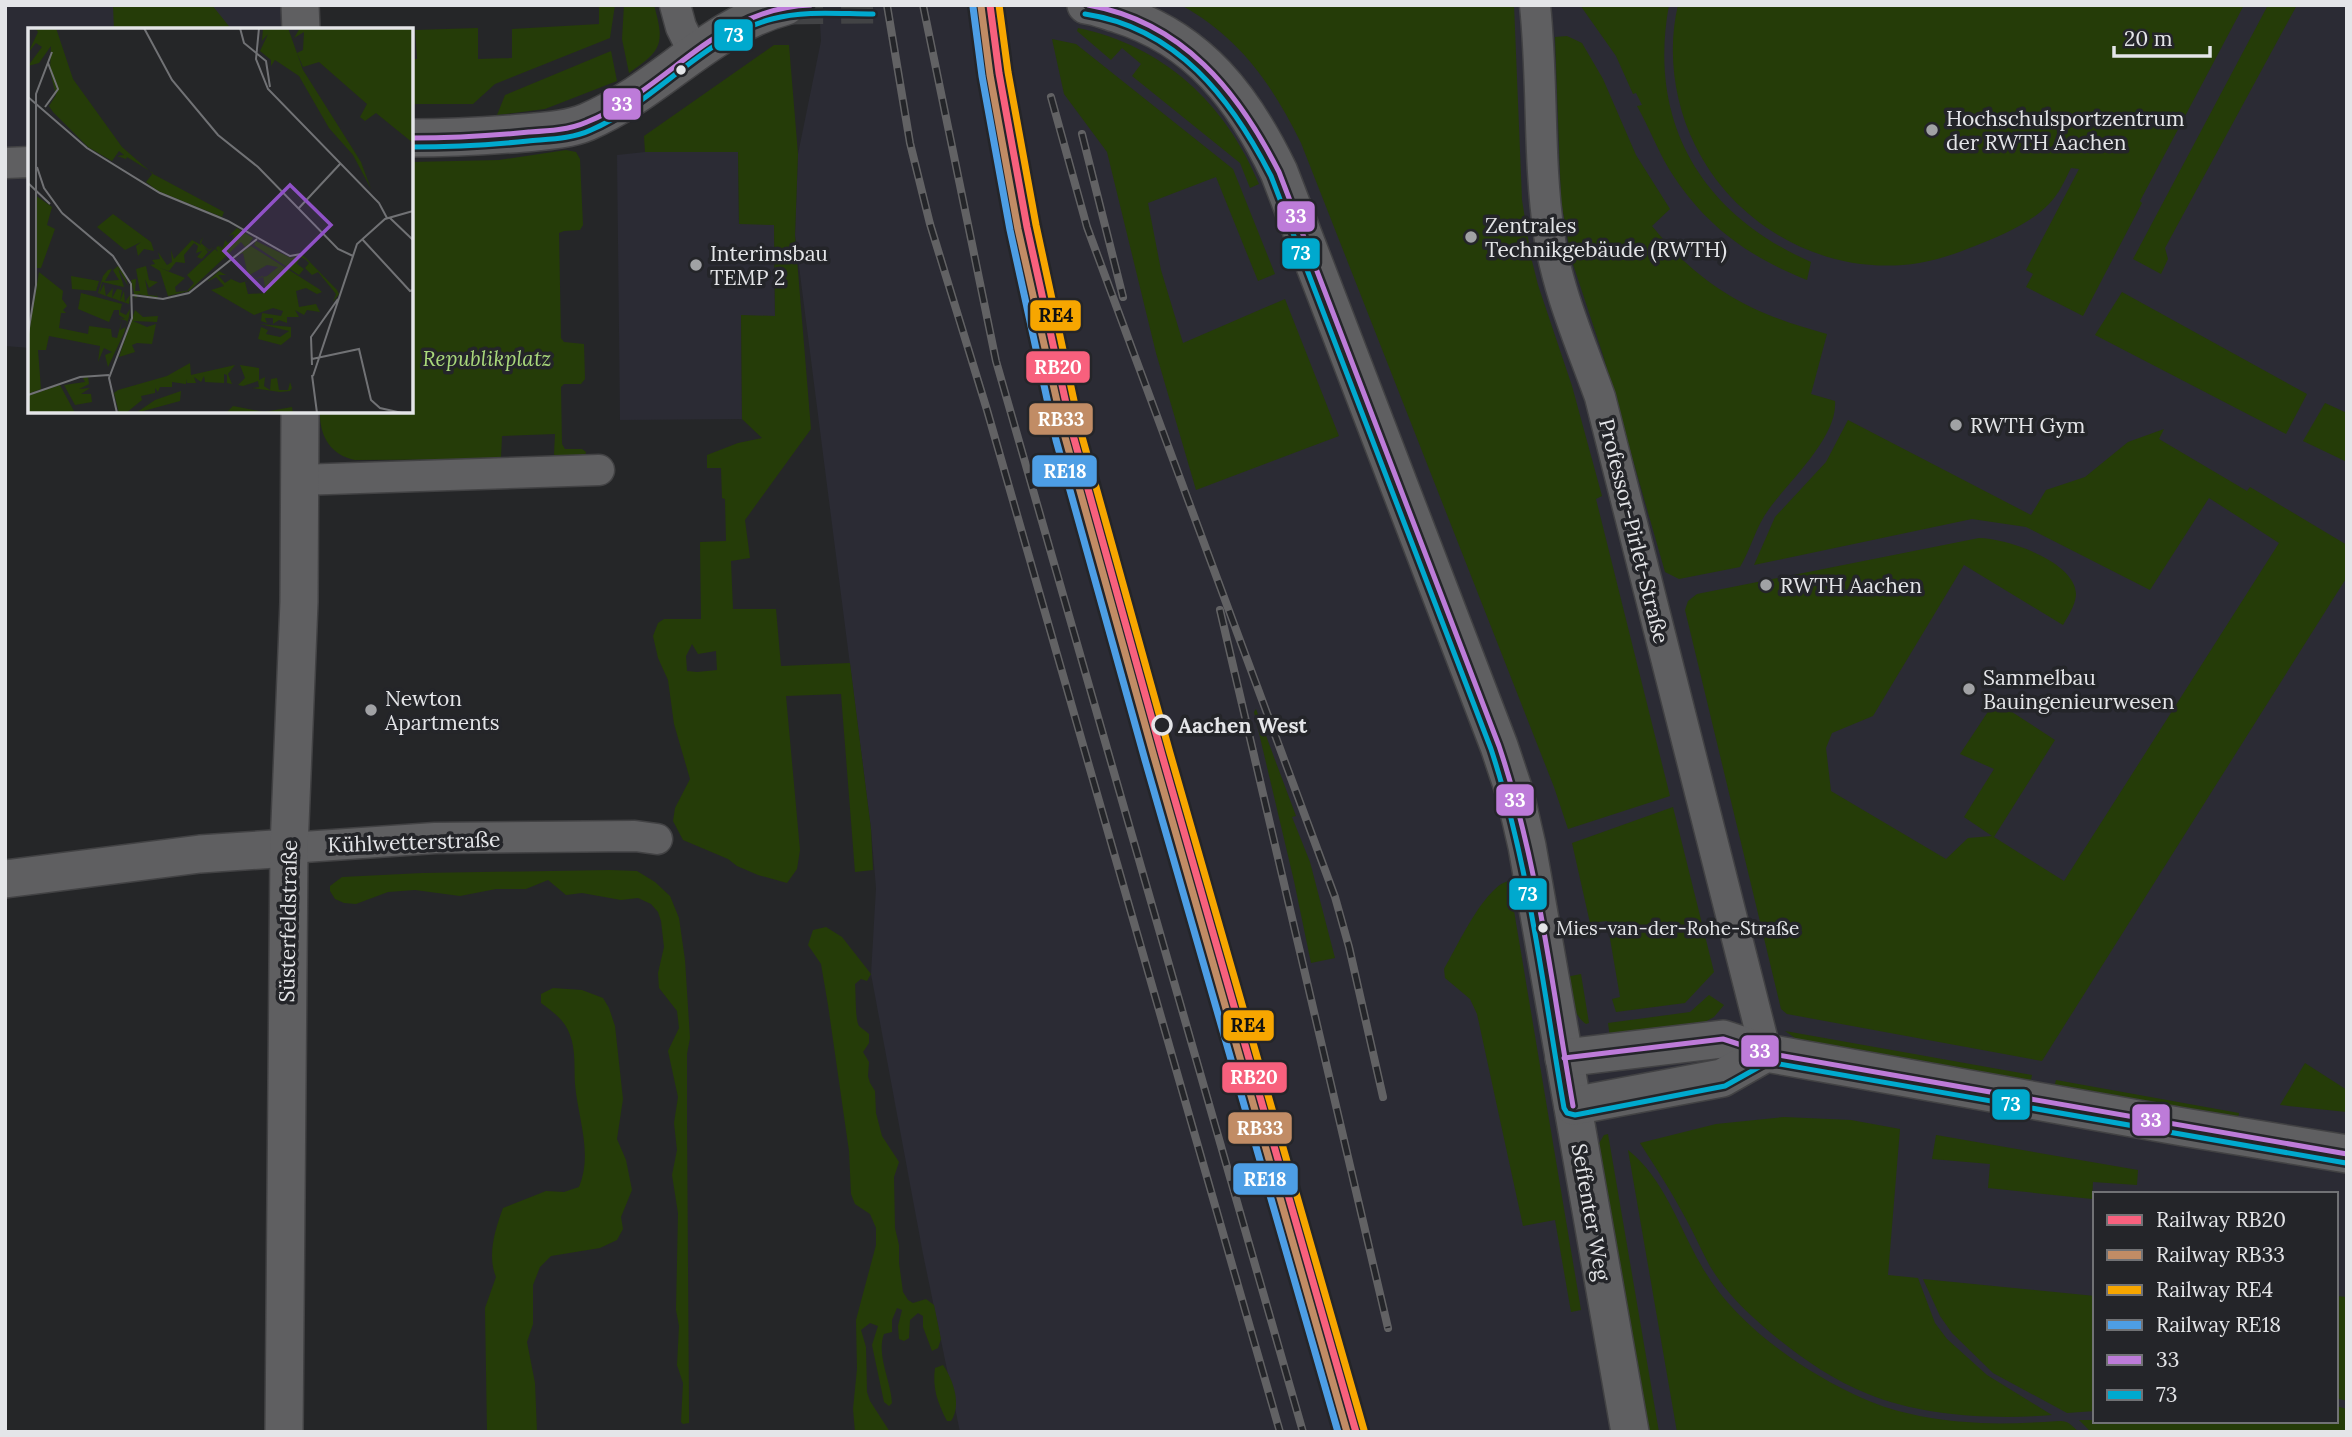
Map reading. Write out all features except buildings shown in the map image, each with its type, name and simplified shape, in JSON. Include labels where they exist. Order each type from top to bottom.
[{"type":"street","points":[[300,5],[301,28]]},
{"type":"street","points":[[675,5],[681,27],[694,53]]},
{"type":"street","name":"Seffenter Weg","points":[[1086,5],[1132,18],[1169,36],[1210,69],[1230,90],[1260,133],[1279,172],[1499,746],[1516,794],[1527,846],[1630,1432]]},
{"type":"street","name":"Professor-Pirlet-Straße","points":[[1535,5],[1549,236],[1566,302],[1600,397],[1766,1053]]},
{"type":"street","points":[[413,138],[473,138],[549,131],[586,123],[629,99],[737,25],[764,12],[786,6]]},
{"type":"street","points":[[5,163],[28,162]]},
{"type":"street","name":"Süsterfeldstraße","points":[[284,1432],[289,848],[299,602],[300,413]]},
{"type":"street","points":[[299,480],[599,470]]},
{"type":"street","name":"Kühlwetterstraße","points":[[5,879],[200,854],[435,838],[635,836],[657,839]]},
{"type":"street","points":[[1564,1058],[1723,1039],[1766,1053],[2183,1128],[2347,1154]]},
{"type":"street","points":[[1573,1107],[1722,1078],[1766,1053]]},
{"type":"shaded area","points":[[5,5],[287,5],[288,28],[28,28],[28,348],[5,346]]},
{"type":"shaded area","name":"RWTH Aachen","points":[[819,5],[2347,5],[2347,1432],[960,1432],[923,1254],[871,974],[876,888],[871,829],[795,235],[798,154],[821,41]]},
{"type":"shaded area","name":"Interimsbau TEMP 2","points":[[645,152],[738,152],[739,224],[774,224],[775,317],[741,316],[742,419],[620,420],[617,155]]},
{"type":"green space","points":[[113,5],[212,5],[230,28],[114,28]]},
{"type":"green space","points":[[599,5],[615,5],[610,38],[495,84],[473,104],[413,104],[413,59],[417,59],[415,30],[478,28],[478,59],[512,58],[512,29],[599,24]]},
{"type":"green space","points":[[624,5],[654,5],[660,38],[654,52],[629,73],[622,39]]},
{"type":"green space","points":[[1181,5],[1514,5],[1522,200],[1531,257],[1572,386],[1602,496],[1596,499],[1670,796],[1568,829],[1554,787],[1301,143],[1278,101],[1252,64],[1221,32]]},
{"type":"green space","points":[[1580,5],[1669,5],[1664,48],[1667,89],[1676,126],[1691,160],[1713,191],[1740,219],[1773,242],[1811,262],[1807,280],[1746,249],[1697,207],[1665,161],[1637,106],[1642,105],[1636,93],[1633,94],[1616,56]]},
{"type":"green space","name":"Hochschulsportzentrum der RWTH Aachen","points":[[1678,5],[2244,5],[2140,201],[2142,203],[2083,316],[2026,287],[2033,274],[2026,270],[2079,169],[2071,168],[2053,200],[2024,223],[1968,249],[1919,263],[1885,266],[1818,254],[1759,222],[1734,200],[1712,174],[1688,129],[1674,76],[1673,40]]},
{"type":"green space","points":[[2268,5],[2297,5],[2165,248],[2168,259],[2161,274],[2133,259]]},
{"type":"green space","points":[[1078,28],[1138,49],[1164,64],[1188,83],[1210,104],[1229,128],[1259,184],[1250,188],[1240,163],[1132,76],[1141,64],[1122,48],[1111,60],[1077,31]]},
{"type":"green space","points":[[1567,36],[1582,43],[1603,79],[1636,155],[1670,209],[1652,226],[1670,247],[1689,266],[1729,295],[1774,317],[1827,334],[1811,394],[1835,401],[1829,429],[1811,458],[1764,516],[1740,567],[1679,579],[1665,572],[1603,355],[1571,258],[1561,200],[1555,37]]},
{"type":"green space","points":[[1052,39],[1076,44],[1233,169],[1275,274],[1258,281],[1216,177],[1148,203],[1161,270],[1183,343],[1285,299],[1339,436],[1196,490],[1156,353],[1107,152],[1064,94]]},
{"type":"green space","points":[[774,45],[789,45],[798,154],[795,235],[811,429],[745,520],[750,558],[731,561],[733,609],[776,609],[781,666],[850,663],[871,829],[873,870],[855,872],[841,694],[786,696],[800,850],[797,869],[787,883],[758,875],[683,840],[673,821],[675,808],[690,779],[674,724],[668,680],[658,658],[653,636],[658,623],[664,619],[701,619],[700,542],[726,541],[721,468],[707,468],[707,455],[738,443],[762,438],[742,419],[741,315],[775,316],[774,225],[739,224],[738,152],[645,152],[644,136]],"holes":[[[692,644],[698,654],[716,651],[717,670],[687,671],[686,656]]]},
{"type":"green space","points":[[611,51],[617,81],[545,109],[497,115],[505,95]]},
{"type":"green space","name":"Republikplatz","points":[[566,150],[576,152],[580,159],[583,225],[580,230],[559,233],[561,338],[564,342],[584,344],[585,379],[581,384],[564,384],[561,387],[562,444],[565,449],[582,449],[586,452],[585,456],[556,459],[555,434],[502,436],[499,459],[355,460],[339,454],[324,436],[320,413],[413,413],[413,162],[499,160]]},
{"type":"green space","points":[[2122,292],[2307,394],[2286,434],[2095,335]]},
{"type":"green space","points":[[2325,403],[2347,413],[2347,462],[2303,441]]},
{"type":"green space","points":[[1848,420],[2031,515],[2046,490],[2085,477],[2128,442],[2164,429],[2159,439],[2247,491],[2250,487],[2347,545],[2347,577],[2042,1061],[1787,1014],[1781,1009],[1685,610],[1688,601],[1697,594],[1979,538],[2022,547],[2053,562],[2073,583],[2076,595],[2063,625],[1964,565],[1873,716],[1832,733],[1826,748],[1831,791],[1946,859],[1968,838],[1992,836],[1964,817],[1994,769],[1960,754],[1995,701],[2055,740],[1994,837],[2064,881],[2279,543],[2209,498],[2150,590],[2026,527],[1972,519],[1754,565],[1775,517],[1826,462]]},
{"type":"green space","points":[[1256,709],[1296,816],[1292,817],[1310,862],[1335,958],[1311,963],[1254,712]]},
{"type":"green space","points":[[1673,807],[1714,972],[1685,1003],[1616,1012],[1612,999],[1620,997],[1607,921],[1590,923],[1572,843]]},
{"type":"green space","points":[[637,871],[655,882],[670,896],[679,918],[685,960],[690,1038],[687,1054],[689,1423],[683,1424],[683,1383],[677,1365],[678,1213],[672,1175],[677,1150],[674,1123],[678,1097],[668,1051],[679,1028],[677,1011],[659,988],[658,973],[664,947],[658,912],[651,904],[638,898],[621,900],[582,893],[566,895],[548,880],[526,889],[496,889],[460,896],[415,890],[388,892],[356,904],[335,899],[330,891],[330,886],[342,877]]},
{"type":"green space","points":[[1509,881],[1581,1310],[1571,1312],[1555,1220],[1523,1226],[1477,1014],[1470,999],[1445,978],[1444,969],[1481,905],[1500,885]]},
{"type":"green space","points":[[826,927],[842,937],[871,974],[867,981],[861,979],[855,984],[856,1012],[859,1026],[869,1034],[869,1043],[863,1052],[869,1062],[868,1076],[875,1091],[876,1113],[882,1136],[899,1162],[894,1177],[895,1228],[903,1292],[913,1303],[926,1299],[934,1305],[941,1339],[938,1348],[932,1351],[923,1327],[923,1316],[918,1313],[910,1320],[909,1338],[904,1341],[899,1339],[898,1326],[902,1310],[897,1308],[892,1320],[892,1332],[884,1334],[882,1342],[892,1403],[889,1406],[884,1402],[872,1345],[878,1326],[870,1323],[861,1330],[866,1347],[867,1392],[890,1432],[855,1432],[853,1409],[857,1369],[856,1320],[876,1245],[876,1228],[870,1214],[855,1204],[851,1194],[849,1151],[821,964],[808,945],[813,930]]},
{"type":"green space","points":[[1581,974],[1589,1023],[1586,1024],[1574,1009],[1566,977]]},
{"type":"green space","points":[[553,988],[582,990],[603,998],[609,1008],[615,1026],[623,1099],[617,1139],[626,1160],[632,1190],[621,1217],[623,1229],[617,1240],[600,1248],[551,1256],[540,1267],[533,1285],[533,1324],[527,1342],[535,1383],[537,1432],[487,1432],[485,1308],[496,1277],[492,1251],[503,1208],[546,1191],[564,1192],[579,1187],[585,1161],[572,1041],[562,1021],[541,1003],[541,994]]},
{"type":"green space","points":[[1709,995],[1724,1005],[1714,1017],[1701,1024],[1610,1038],[1608,1023],[1690,1012]]},
{"type":"green space","points":[[1785,1031],[2032,1075],[2030,1084],[1798,1040]]},
{"type":"green space","points":[[2305,1063],[2347,1090],[2347,1112],[2280,1105]]},
{"type":"green space","points":[[2056,1080],[2239,1113],[2237,1122],[2054,1088]]},
{"type":"green space","points":[[1784,1117],[1851,1120],[1900,1129],[1888,1275],[1918,1278],[1935,1323],[1947,1339],[1987,1375],[2052,1415],[1958,1415],[1911,1407],[1868,1394],[1832,1376],[1798,1354],[1730,1294],[1713,1270],[1676,1201],[1640,1143],[1716,1124]]},
{"type":"green space","points":[[1608,1134],[1659,1432],[1644,1432],[1598,1145],[1604,1135]]},
{"type":"green space","points":[[1936,1135],[2138,1170],[2137,1185],[2093,1182],[2092,1199],[1988,1188],[1990,1164],[1932,1159]]},
{"type":"green space","points":[[1628,1150],[1652,1174],[1701,1265],[1731,1307],[1771,1344],[1816,1374],[1862,1398],[1906,1413],[1981,1423],[2064,1421],[2079,1432],[1677,1432]]},
{"type":"green space","points":[[1923,1279],[2093,1296],[2093,1411],[2067,1413],[1993,1373],[1952,1333],[1940,1316]]},
{"type":"green space","points":[[2338,1296],[2347,1297],[2347,1401],[2338,1399]]},
{"type":"green space","points":[[943,1365],[955,1392],[956,1407],[951,1421],[947,1421],[944,1415],[935,1389],[935,1368]]},
{"type":"green space","points":[[2338,1407],[2347,1409],[2347,1432],[2091,1432],[2079,1420],[2093,1420],[2093,1423],[2338,1423]]},
{"type":"tunnel","points":[[786,6],[873,5]]},
{"type":"railway","points":[[887,5],[910,143],[930,224],[987,410],[1280,1432]]},
{"type":"railway","points":[[923,5],[996,361],[1303,1432]]},
{"type":"railway","points":[[1051,97],[1087,227],[1335,897],[1383,1097]]},
{"type":"railway","points":[[1082,134],[1123,297]]},
{"type":"railway","points":[[1220,610],[1388,1328]]},
{"type":"rail line","name":"RB20","points":[[990,5],[999,73],[1027,227],[1073,435],[1356,1432]]},
{"type":"rail line","name":"RE4","points":[[999,5],[1008,72],[1036,225],[1081,433],[1364,1430]]},
{"type":"rail line","name":"RB33","points":[[981,6],[990,75],[1018,229],[1065,437],[1347,1432]]},
{"type":"rail line","name":"RE18","points":[[973,7],[982,76],[1010,230],[1056,440],[1338,1432]]},
{"type":"transit line","name":"33","points":[[413,138],[500,135],[558,130],[580,125],[616,108],[694,52],[747,20],[777,10],[811,5]]},
{"type":"transit line","name":"33","points":[[1088,5],[1122,14],[1152,27],[1204,64],[1245,114],[1279,172],[1499,746],[1513,790],[1534,879],[1573,1106]]},
{"type":"transit line","name":"73","points":[[413,147],[499,144],[576,135],[615,118],[702,55],[747,28],[797,14],[873,14]]},
{"type":"transit line","name":"73","points":[[1085,14],[1118,22],[1147,34],[1198,71],[1238,120],[1271,176],[1491,749],[1525,881],[1567,1113],[1575,1115],[1725,1086],[1768,1062],[2346,1163]]},
{"type":"transit line","name":"33","points":[[1564,1058],[1723,1039],[1766,1053],[2347,1154]]},
{"type":"place","name":"Hochschulsportzentrum der RWTH Aachen","points":[[1932,130]]},
{"type":"place","name":"Zentrales Technikgebäude (RWTH)","points":[[1471,237]]},
{"type":"place","name":"Interimsbau TEMP 2","points":[[696,265]]},
{"type":"place","name":"RWTH Gym","points":[[1956,425]]},
{"type":"place","name":"RWTH Aachen","points":[[1766,585]]},
{"type":"place","name":"Sammelbau Bauingenieurwesen","points":[[1969,689]]},
{"type":"place","name":"Newton Apartments","points":[[371,710]]},
{"type":"place","name":"Aachen West","points":[[1162,725]]},
{"type":"place","name":"Mies-van-der-Rohe-Straße","points":[[1543,928]]}]
